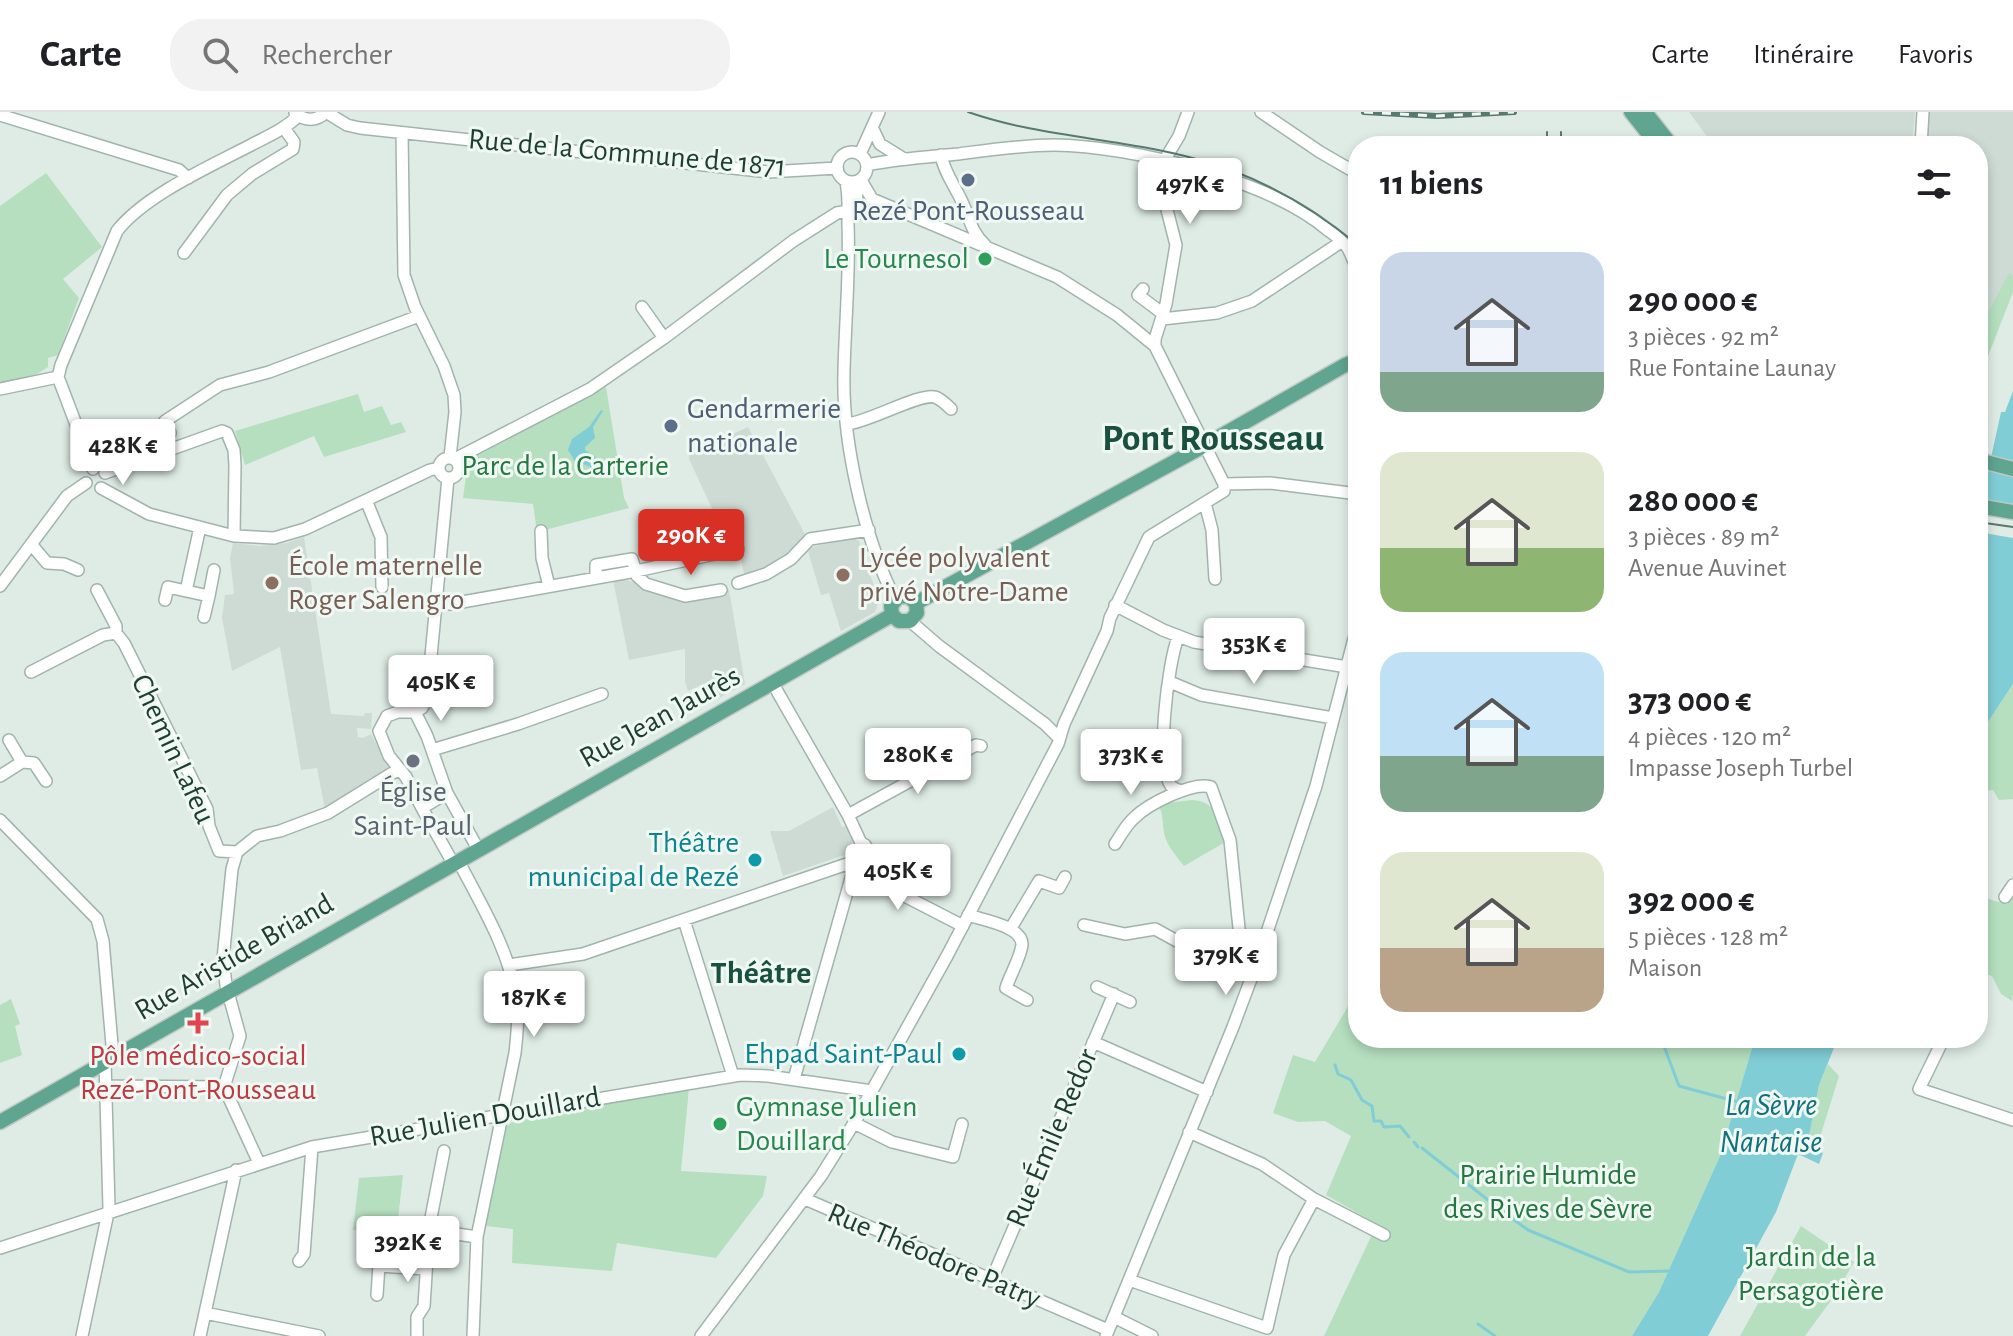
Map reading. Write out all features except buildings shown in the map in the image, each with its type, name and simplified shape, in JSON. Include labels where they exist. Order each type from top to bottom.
[{"type":"main road","points":[[1631,112],[1647,120],[1662,136]]},
{"type":"main road","points":[[916,603],[1348,364]]},
{"type":"main road","points":[[1988,462],[2013,469]]},
{"type":"main road","points":[[1988,508],[2013,512]]},
{"type":"main road","points":[[906,596],[916,603],[916,614],[910,621],[899,621],[892,615],[891,606],[895,599],[906,596]]},
{"type":"main road","name":"Rue Jean Jaurès","points":[[456,861],[892,615]]},
{"type":"main road","name":"Rue Aristide Briand","points":[[0,1122],[456,861]]},
{"type":"street","points":[[101,488],[106,483],[58,377],[117,231],[130,218],[188,178],[284,128],[296,114],[314,119],[326,112]]},
{"type":"street","name":"Rue de la Commune de 1871","points":[[326,112],[336,120],[355,127],[402,133],[768,172],[837,168]]},
{"type":"street","points":[[860,154],[879,112]]},
{"type":"street","points":[[1155,346],[1176,245],[1161,185],[1164,161],[1179,136],[1188,112]]},
{"type":"street","points":[[1261,112],[1348,168]]},
{"type":"street","points":[[1922,136],[1923,112]]},
{"type":"street","points":[[0,115],[179,170],[188,178]]},
{"type":"street","points":[[872,127],[880,144],[904,159]]},
{"type":"street","points":[[184,253],[227,195],[252,174],[293,149],[294,142],[284,128]]},
{"type":"street","points":[[86,483],[149,514],[255,539],[290,535],[430,470],[456,475],[459,469],[452,458],[454,395],[444,366],[408,290],[403,263],[402,133]]},
{"type":"street","points":[[867,165],[1055,145],[1117,152],[1214,174],[1274,196],[1306,214],[1348,248]]},
{"type":"street","points":[[701,1336],[805,1199],[872,1091],[966,921],[1058,744],[1107,631],[1115,605],[1149,537],[1224,491],[1224,484],[1205,444],[1155,346],[1117,315],[1057,277],[872,199],[855,181],[840,177],[837,168],[844,155],[853,152],[860,154],[867,165],[866,174],[855,181]]},
{"type":"street","points":[[941,155],[966,216],[985,246]]},
{"type":"street","points":[[855,181],[844,384],[847,424],[869,530],[895,599]]},
{"type":"street","points":[[473,1336],[477,1237],[515,1053],[518,1024],[516,997],[509,965],[456,861],[383,745],[380,728],[383,720],[393,713],[415,712],[422,708],[427,698],[437,604],[444,473],[441,462],[590,389],[793,241],[837,213],[872,199]]},
{"type":"street","points":[[945,229],[959,226],[966,216]]},
{"type":"street","points":[[1143,289],[1138,295],[1163,315],[1217,313],[1252,301],[1348,250]]},
{"type":"street","points":[[642,307],[664,338]]},
{"type":"street","points":[[170,433],[165,421],[220,385],[269,372],[419,316]]},
{"type":"street","points":[[0,389],[58,377]]},
{"type":"street","points":[[847,424],[926,397],[940,400],[951,409]]},
{"type":"street","points":[[0,586],[67,496],[86,483],[87,473],[222,431],[227,433],[234,450],[234,536]]},
{"type":"street","points":[[1224,484],[1270,483],[1348,493]]},
{"type":"street","points":[[366,500],[381,537],[382,587]]},
{"type":"street","points":[[1205,503],[1212,530],[1215,579]]},
{"type":"street","points":[[186,591],[200,527]]},
{"type":"street","points":[[738,583],[765,574],[791,559],[810,539],[869,530]]},
{"type":"street","points":[[541,531],[542,558],[549,586]]},
{"type":"street","points":[[31,544],[47,563],[64,564],[78,570]]},
{"type":"street","points":[[636,571],[738,549]]},
{"type":"street","points":[[437,604],[596,578],[596,565],[632,559],[639,580],[646,584],[685,596],[721,590]]},
{"type":"street","points":[[204,617],[214,570]]},
{"type":"street","points":[[165,600],[168,587],[209,596]]},
{"type":"street","name":"Chemin Lafeu","points":[[97,590],[207,809],[209,826],[219,851],[237,852]]},
{"type":"street","points":[[1115,605],[1194,642],[1348,662]]},
{"type":"street","points":[[910,621],[1059,738]]},
{"type":"street","points":[[31,672],[103,635],[116,633]]},
{"type":"street","points":[[1178,637],[1165,707],[1164,747],[1170,783],[1174,789],[1182,791]]},
{"type":"street","points":[[1107,1333],[1233,1027],[1316,786],[1348,671]]},
{"type":"street","points":[[1170,682],[1201,695],[1333,718]]},
{"type":"street","points":[[773,684],[861,843],[893,889],[966,921],[1011,928],[1022,945],[1006,988],[1027,1000]]},
{"type":"street","points":[[432,750],[602,694]]},
{"type":"street","points":[[415,712],[447,793],[478,849]]},
{"type":"street","points":[[9,740],[22,762]]},
{"type":"street","points":[[848,815],[976,745],[981,746]]},
{"type":"street","points":[[0,776],[22,762],[34,763],[46,781]]},
{"type":"street","points":[[259,1163],[224,1087],[240,1038],[228,991],[222,944],[237,852],[257,836],[328,813],[399,769]]},
{"type":"street","points":[[1115,844],[1144,809],[1182,791],[1205,785],[1214,791],[1230,840],[1243,944]]},
{"type":"street","points":[[422,808],[447,793]]},
{"type":"street","points":[[0,820],[97,919],[103,941],[109,1058],[108,1214],[82,1336]]},
{"type":"street","points":[[794,1079],[861,843]]},
{"type":"street","points":[[509,965],[583,954],[847,864],[853,865]]},
{"type":"street","points":[[1011,928],[1039,881],[1059,888],[1065,877]]},
{"type":"street","points":[[2005,897],[2013,885]]},
{"type":"street","points":[[684,920],[733,1076]]},
{"type":"street","points":[[1084,925],[1125,934],[1155,929],[1186,946],[1228,948],[1243,944],[1260,948]]},
{"type":"street","points":[[1097,987],[1130,1002]]},
{"type":"street","name":"Rue Émile Redor","points":[[991,1281],[1114,994]]},
{"type":"street","points":[[1093,1042],[1207,1092]]},
{"type":"street","points":[[1939,1048],[1919,1089],[2013,1120]]},
{"type":"street","name":"Rue Julien Douillard","points":[[0,1248],[312,1147],[733,1076],[794,1079],[872,1091]]},
{"type":"street","points":[[107,1086],[224,1087]]},
{"type":"street","points":[[854,1123],[892,1142],[953,1157],[962,1124]]},
{"type":"street","points":[[1189,1132],[1262,1164],[1314,1199],[1384,1235]]},
{"type":"street","points":[[299,1261],[304,1254],[312,1147]]},
{"type":"street","points":[[417,1336],[417,1317],[424,1306],[429,1230],[444,1151]]},
{"type":"street","points":[[200,1336],[236,1170]]},
{"type":"street","name":"Rue Théodore Patry","points":[[805,1199],[1107,1333]]},
{"type":"street","points":[[1129,1280],[1267,1328],[1284,1255],[1314,1199]]},
{"type":"street","points":[[429,1230],[477,1237]]},
{"type":"street","points":[[377,1295],[381,1235]]},
{"type":"street","points":[[379,1266],[426,1269]]},
{"type":"street","points":[[205,1313],[319,1336]]},
{"type":"street","points":[[1114,1317],[1152,1336]]},
{"type":"shaded area","points":[[1689,112],[1915,112],[1913,136],[1707,136]]},
{"type":"shaded area","points":[[1928,112],[2013,112],[2013,273],[1988,324],[1988,136],[1927,136]]},
{"type":"shaded area","points":[[748,427],[807,538],[790,555],[764,573],[745,578],[737,543],[729,545],[689,459],[690,446],[717,441]]},
{"type":"shaded area","points":[[304,537],[331,714],[364,716],[365,713],[372,713],[371,729],[357,728],[358,737],[371,734],[390,769],[325,810],[317,768],[301,770],[280,647],[232,671],[222,618],[225,595],[234,594],[230,558],[233,543],[260,546],[287,543]]},
{"type":"shaded area","name":"Lycée polyvalent privé Notre-Dame","points":[[855,538],[859,541],[879,601],[875,612],[841,631],[829,593],[821,595],[807,548]]},
{"type":"shaded area","points":[[623,579],[686,599],[729,589],[745,684],[712,702],[703,684],[688,691],[685,649],[629,660],[613,580]]},
{"type":"shaded area","points":[[833,807],[842,827],[847,826],[853,837],[850,853],[783,876],[770,831],[789,831]]},
{"type":"green space","points":[[46,173],[102,247],[63,279],[79,298],[58,355],[48,358],[48,367],[37,374],[0,384],[0,206]]},
{"type":"green space","points":[[2009,273],[2013,275],[2013,292],[1988,356],[1988,312]]},
{"type":"green space","name":"Parc de la Carterie","points":[[606,387],[624,498],[629,508],[537,532],[533,504],[463,498],[468,462],[472,456]]},
{"type":"green space","points":[[358,394],[364,412],[382,406],[391,425],[401,422],[406,432],[324,457],[314,436],[245,465],[235,431]]},
{"type":"green space","points":[[2013,684],[2013,799],[1999,800],[1993,790],[1988,791],[1988,722]]},
{"type":"green space","points":[[1192,800],[1212,808],[1227,841],[1184,866],[1167,841],[1158,804]]},
{"type":"green space","points":[[2013,890],[2012,1001],[2001,994],[1992,976],[1988,975],[1988,898],[2007,904],[2011,901]]},
{"type":"green space","points":[[11,999],[20,1024],[15,1026],[22,1055],[0,1063],[0,1005]]},
{"type":"green space","name":"Prairie Humide des Rives de Sèvre","points":[[1348,1004],[1348,1048],[1752,1048],[1720,1156],[1659,1292],[1632,1336],[1324,1336],[1377,1224],[1326,1195],[1351,1136],[1325,1121],[1298,1122],[1273,1113],[1293,1055],[1315,1062]]},
{"type":"green space","points":[[1828,1064],[1839,1076],[1820,1137],[1808,1140],[1819,1085]]},
{"type":"green space","points":[[689,1088],[681,1171],[767,1176],[763,1196],[716,1258],[617,1243],[612,1271],[512,1263],[513,1229],[486,1226],[505,1127],[521,1116]]},
{"type":"green space","points":[[403,1175],[398,1219],[382,1217],[381,1232],[353,1230],[359,1178]]},
{"type":"green space","name":"Jardin de la Persagotière","points":[[1801,1226],[1854,1262],[1805,1336],[1740,1336]]},
{"type":"water","points":[[2013,391],[2013,684],[1988,722],[1988,471],[2001,412],[2005,412]]},
{"type":"water","points":[[601,410],[593,427],[595,438],[585,447],[598,459],[596,469],[575,461],[568,450],[572,439],[589,427]]},
{"type":"water","name":"La Sèvre Nantaise","points":[[1752,1048],[1834,1048],[1819,1085],[1807,1146],[1823,1153],[1819,1164],[1798,1154],[1776,1212],[1708,1336],[1632,1336],[1659,1292],[1720,1156]]},
{"type":"pier","points":[[1988,502],[2013,506],[2013,538],[1988,534]]},
{"type":"waterway","points":[[1665,1048],[1679,1086],[1738,1102]]},
{"type":"waterway","points":[[1335,1065],[1338,1074],[1351,1080],[1362,1100],[1372,1106],[1374,1121],[1381,1121],[1384,1127],[1400,1126],[1409,1137]]},
{"type":"waterway","points":[[1414,1142],[1418,1147]]},
{"type":"waterway","points":[[1422,1148],[1488,1200]]},
{"type":"waterway","points":[[1491,1203],[1528,1230],[1629,1272],[1670,1271]]},
{"type":"waterway","points":[[1478,1324],[1495,1336]]},
{"type":"tram line","points":[[968,112],[1053,133],[1168,152],[1218,166],[1282,193],[1348,237]]},
{"type":"tram line","points":[[1988,523],[2013,527]]},
{"type":"railway","points":[[1364,112],[1437,116],[1514,112]]},
{"type":"place","name":"Rezé Pont-Rousseau","points":[[968,180]]},
{"type":"place","name":"Le Tournesol","points":[[985,259]]},
{"type":"place","name":"Gendarmerie nationale","points":[[671,426]]},
{"type":"place","name":"Lycée polyvalent privé Notre-Dame","points":[[843,575]]},
{"type":"place","name":"École maternelle Roger Salengro","points":[[272,583]]},
{"type":"place","name":"Église Saint-Paul","points":[[413,761]]},
{"type":"place","name":"Théâtre municipal de Rezé","points":[[755,860]]},
{"type":"place","name":"Pôle médico-social Rezé-Pont-Rousseau","points":[[198,1023]]},
{"type":"place","name":"Ehpad Saint-Paul","points":[[959,1054]]},
{"type":"place","name":"Gymnase Julien Douillard","points":[[720,1124]]},
{"type":"district","name":"Pont Rousseau","points":[[1213,439]]},
{"type":"district","name":"Théâtre","points":[[761,973]]}]
